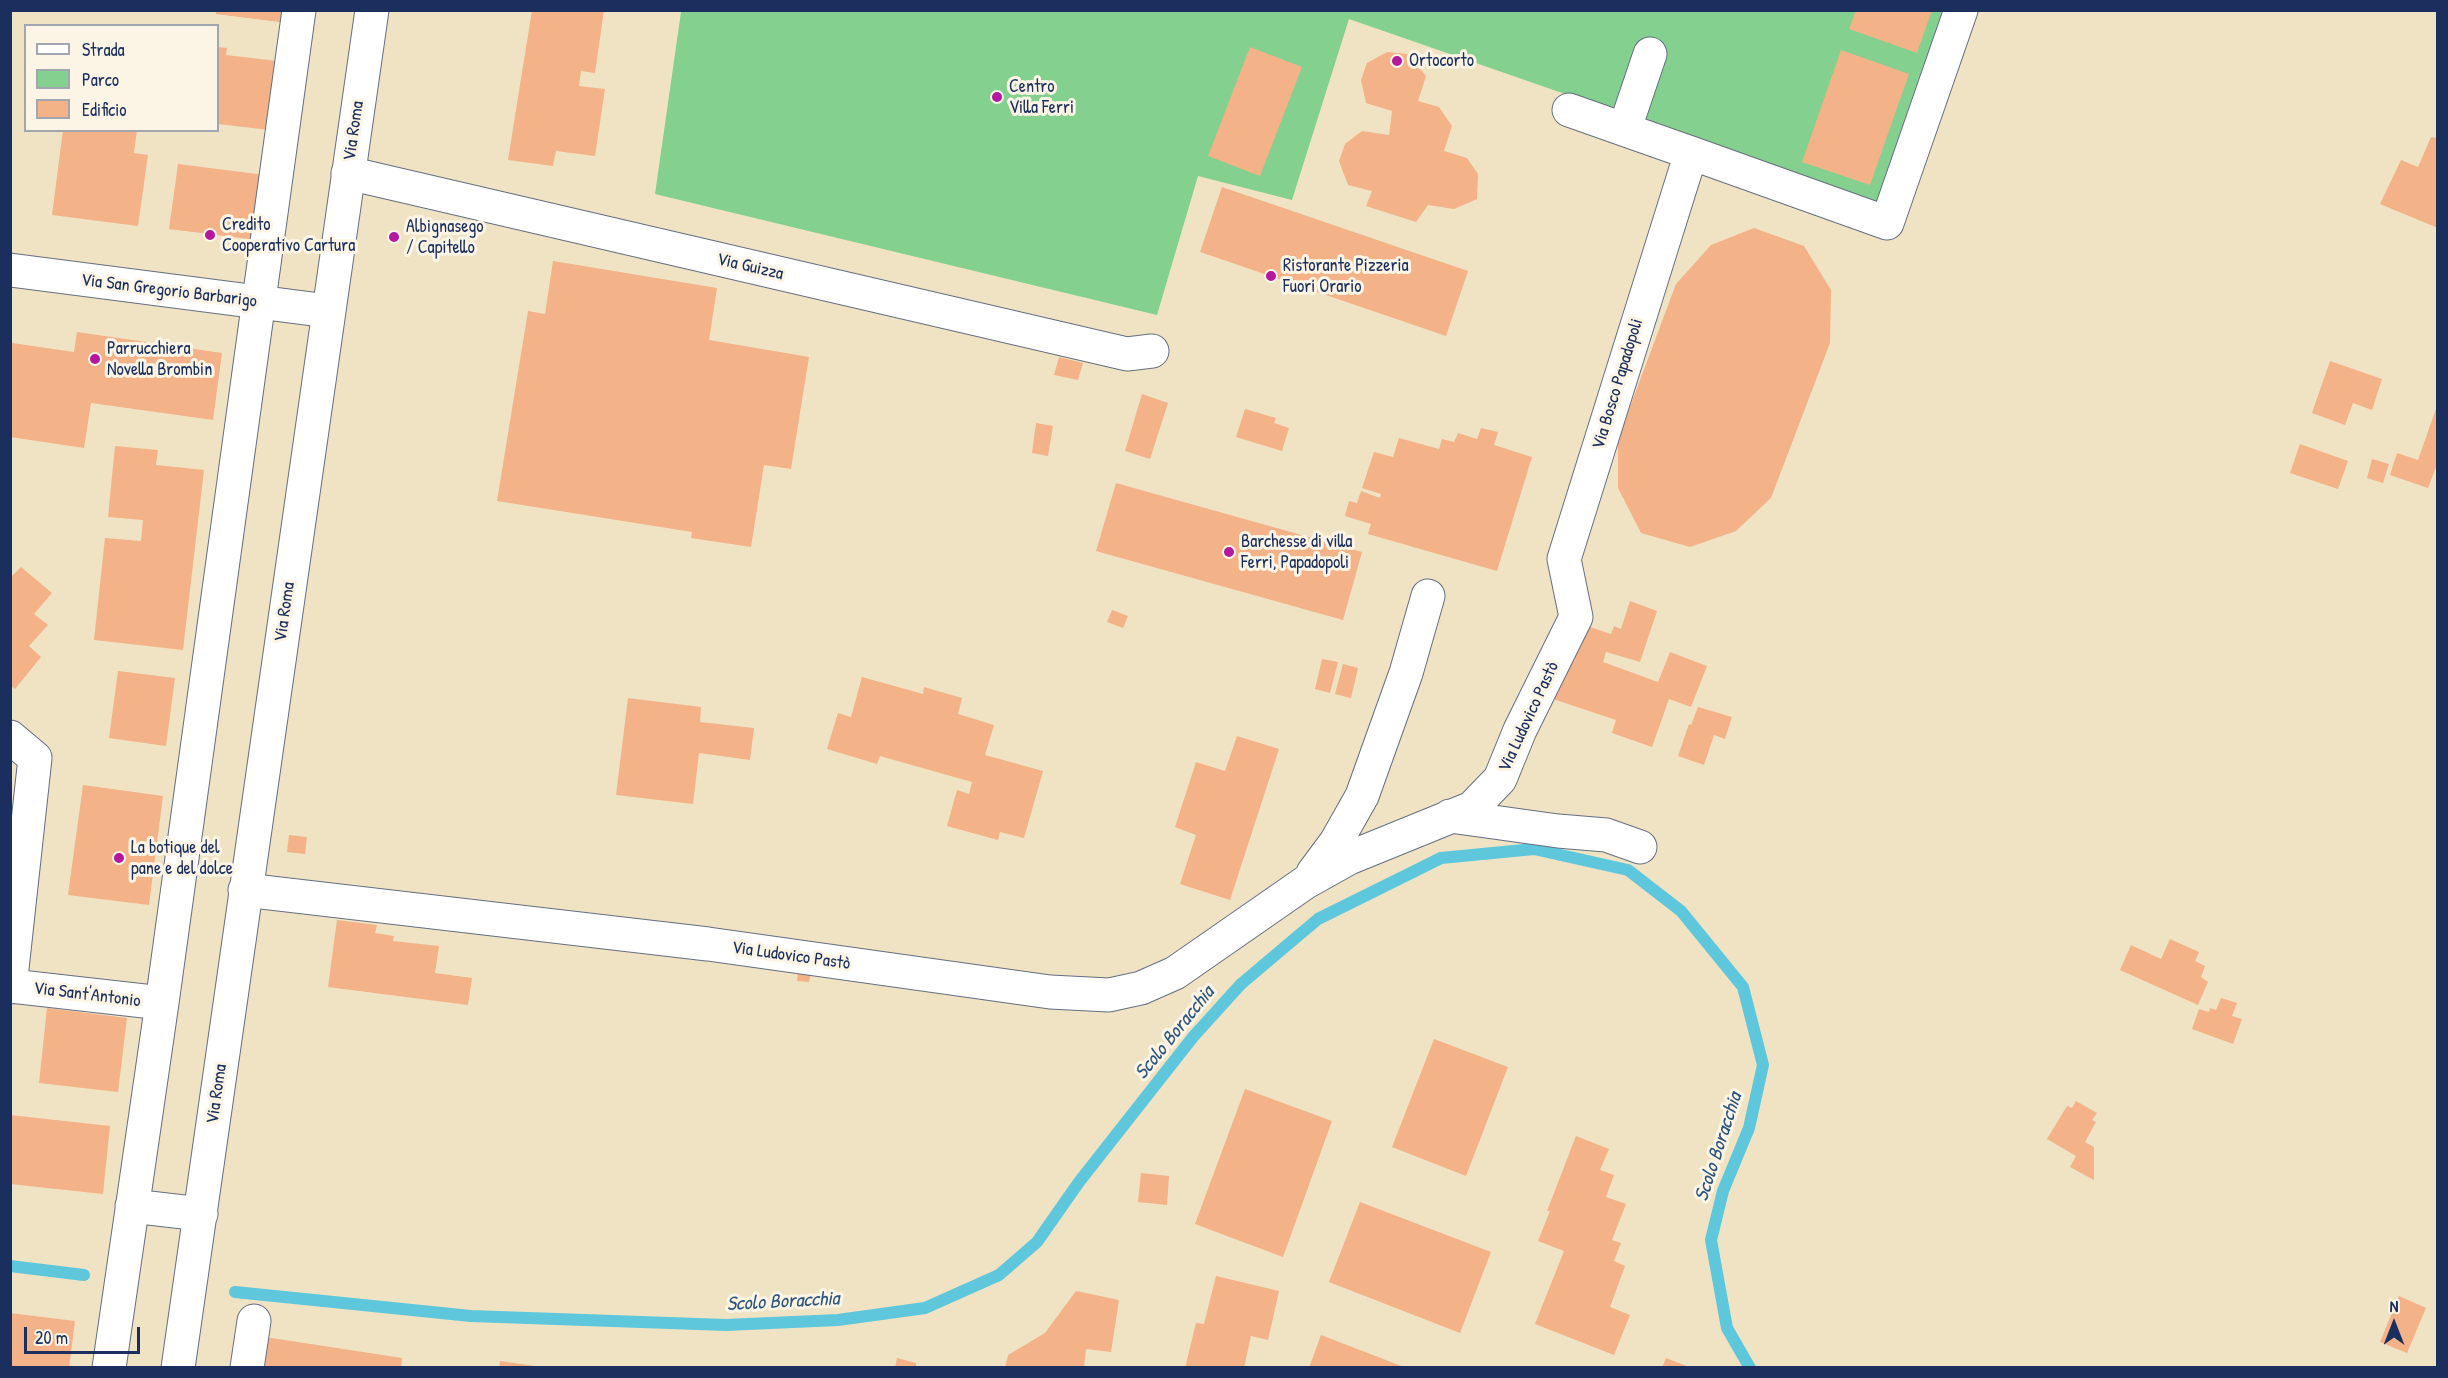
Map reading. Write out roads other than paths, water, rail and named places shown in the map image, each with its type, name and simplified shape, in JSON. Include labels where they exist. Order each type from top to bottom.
[{"type":"street","points":[[109,1368],[162,1003],[299,10]]},
{"type":"street","name":"Via Roma","points":[[178,1368],[372,10]]},
{"type":"street","points":[[1569,110],[1887,223],[1960,10]]},
{"type":"street","points":[[1625,128],[1650,54]]},
{"type":"street","name":"Via Bosco Papadopoli","points":[[1576,617],[1564,560],[1691,153]]},
{"type":"street","name":"Via Guizza","points":[[348,173],[1127,354],[1152,351]]},
{"type":"street","name":"Via San Gregorio Barbarigo","points":[[10,270],[328,311]]},
{"type":"street","name":"Via Ludovico Pastò","points":[[1306,882],[1336,842],[1362,795],[1406,673],[1428,596]]},
{"type":"street","name":"Via Ludovico Pastò","points":[[245,890],[708,944],[1050,992],[1108,995],[1141,988],[1175,973],[1306,882],[1349,858],[1472,808],[1500,779],[1520,730],[1576,617]]},
{"type":"street","name":"Via Sant'Antonio","points":[[10,737],[35,758],[20,814],[11,987],[162,1003]]},
{"type":"street","points":[[1450,816],[1548,830],[1606,835],[1640,847]]},
{"type":"street","points":[[132,1206],[201,1214]]},
{"type":"street","points":[[247,1368],[254,1321]]},
{"type":"waterway","name":"Scolo Boracchia","points":[[235,1292],[471,1316],[726,1325],[838,1320],[925,1308],[999,1275],[1037,1242],[1079,1182],[1193,1037],[1241,984],[1318,919],[1441,858],[1534,849],[1628,870],[1681,911],[1743,987],[1763,1065],[1749,1128],[1723,1191],[1711,1240],[1727,1328],[1750,1368]]},
{"type":"waterway","name":"Scolo Boracchia","points":[[10,1266],[84,1275]]},
{"type":"place","name":"Ortocorto","points":[[1397,61]]},
{"type":"place","name":"Centro Villa Ferri","points":[[997,97]]},
{"type":"place","name":"Credito Cooperativo Cartura","points":[[210,235]]},
{"type":"place","name":"Albignasego / Capitello","points":[[394,237]]},
{"type":"place","name":"Ristorante Pizzeria Fuori Orario","points":[[1271,276]]},
{"type":"place","name":"Parrucchiera Novella Brombin","points":[[95,359]]},
{"type":"place","name":"Barchesse di villa Ferri, Papadopoli","points":[[1229,552]]},
{"type":"place","name":"La botique del pane e del dolce","points":[[119,858]]}]
